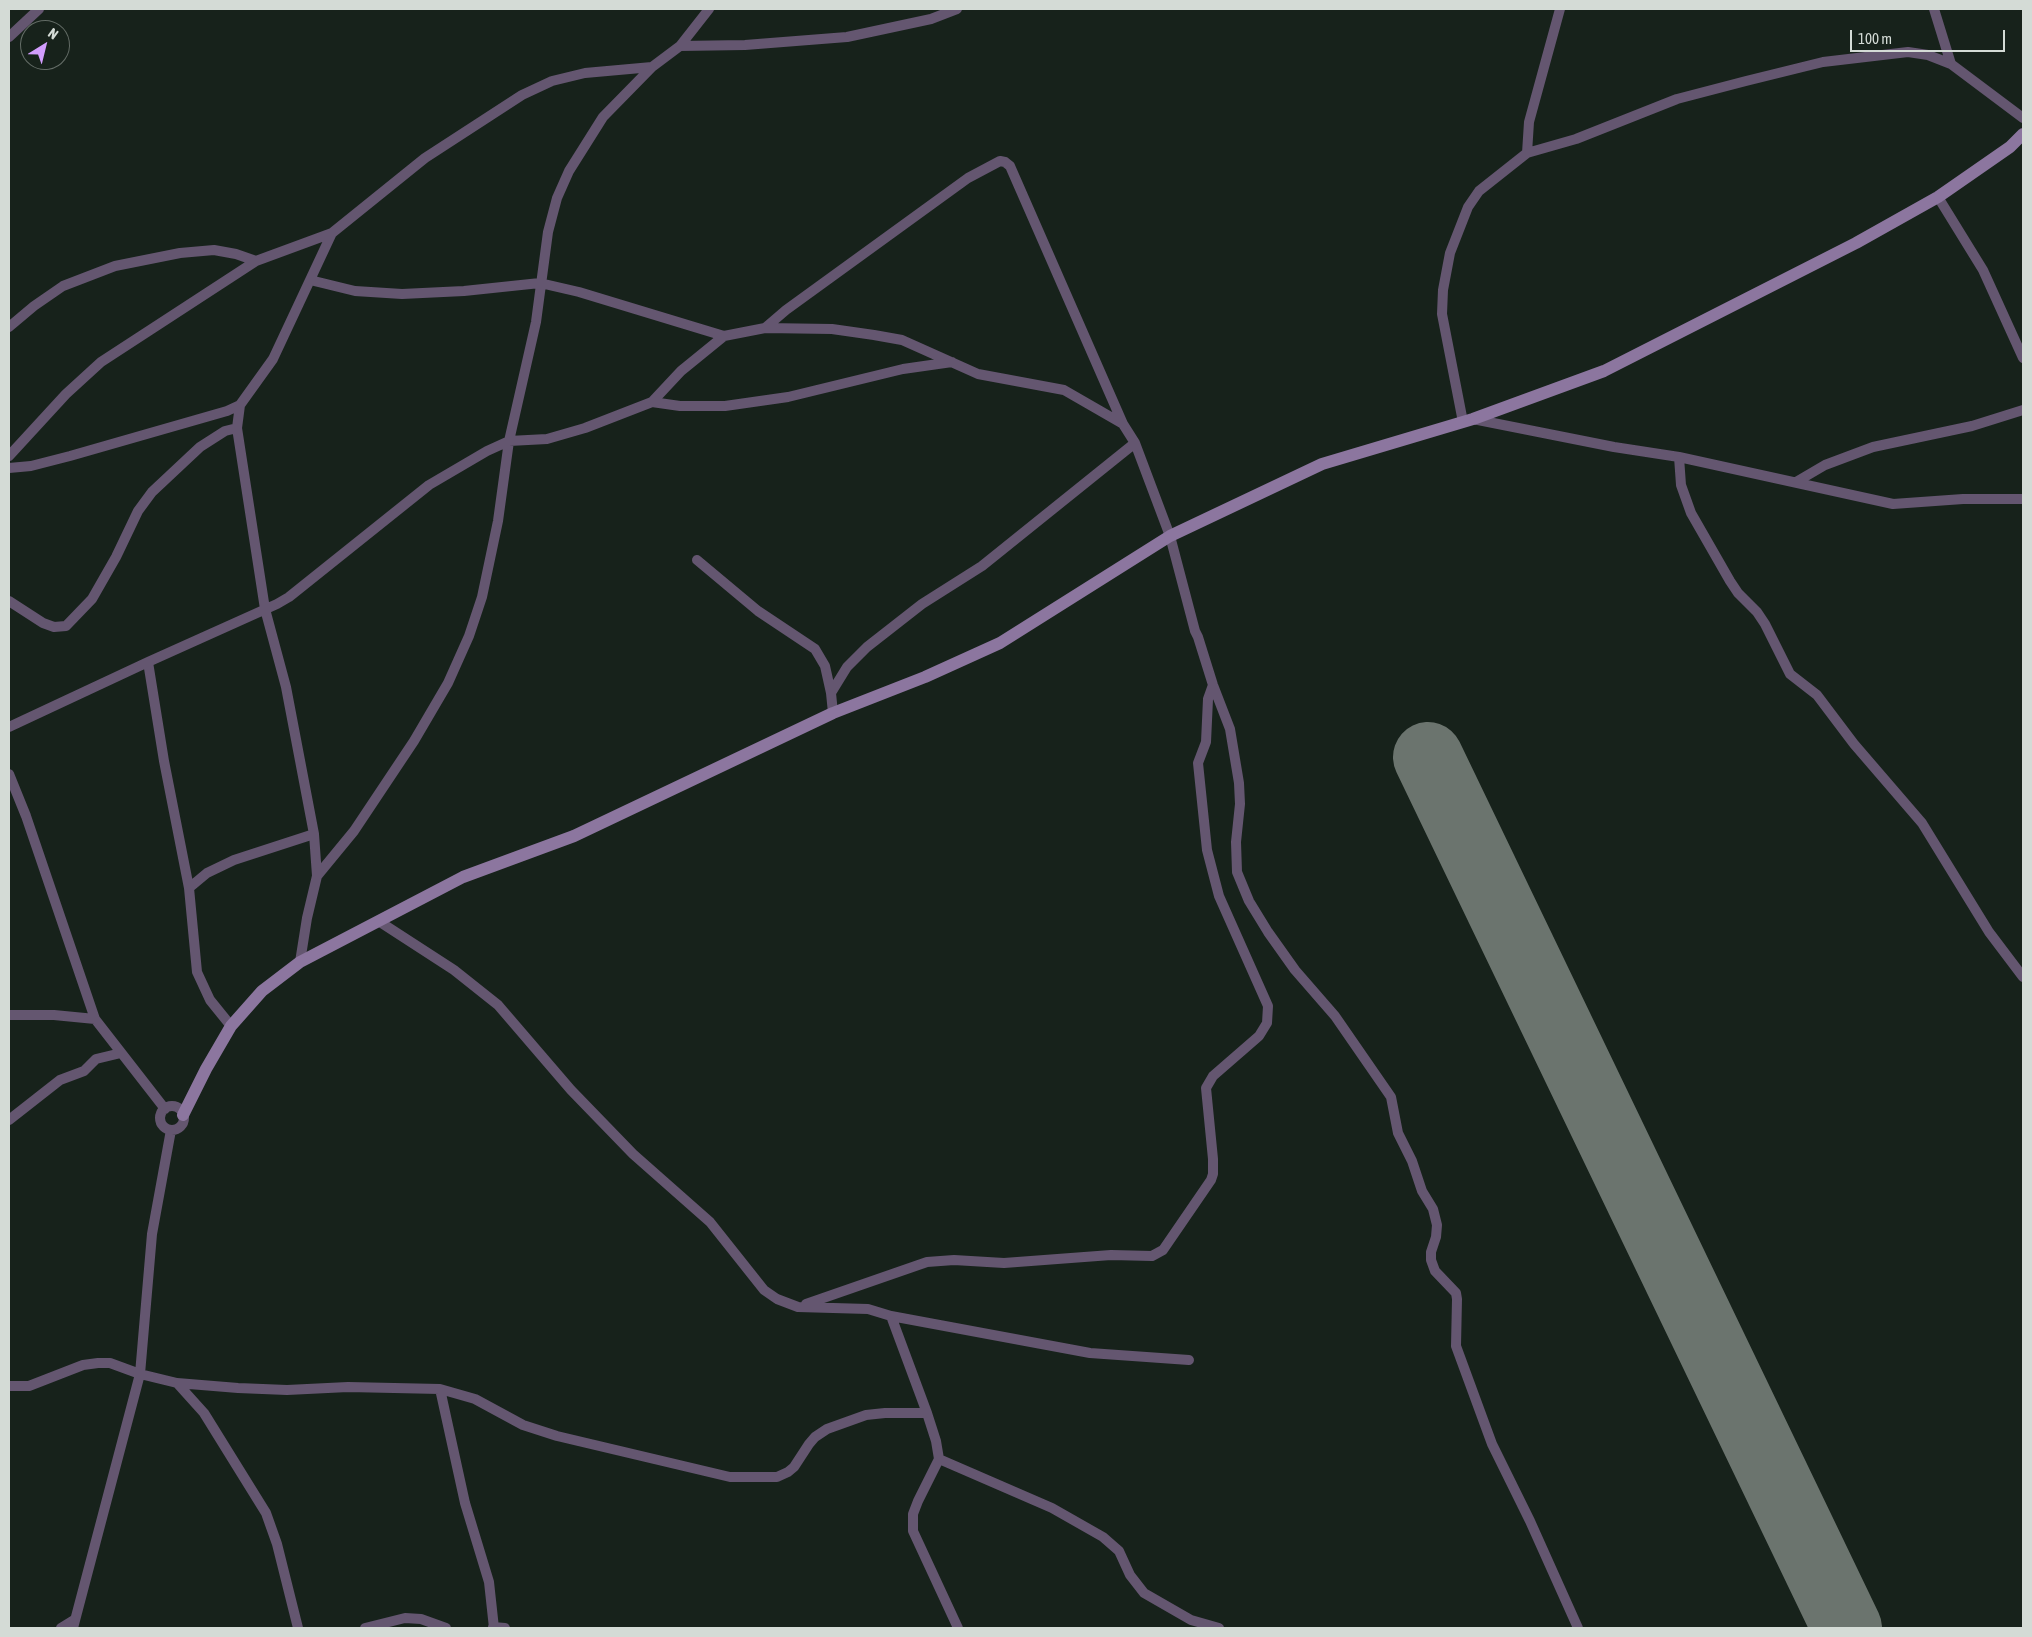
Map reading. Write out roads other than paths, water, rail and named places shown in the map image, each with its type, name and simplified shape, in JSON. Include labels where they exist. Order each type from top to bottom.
[{"type":"street","points":[[9,37],[40,9]]},
{"type":"street","points":[[317,876],[354,831],[414,742],[448,683],[469,636],[482,597],[490,559],[504,486],[509,441],[536,322],[548,232],[557,198],[569,171],[603,117],[652,67],[680,46],[709,9]]},
{"type":"street","points":[[680,46],[745,45],[847,37],[931,20],[957,9]]},
{"type":"street","points":[[1527,153],[1531,114],[1560,9]]},
{"type":"street","points":[[1934,9],[1951,64]]},
{"type":"street","points":[[1468,421],[1442,314],[1443,290],[1450,253],[1468,207],[1479,191],[1527,153],[1576,140],[1678,99],[1823,62],[1908,52],[1928,55],[1951,64],[2023,118]]},
{"type":"street","points":[[9,456],[66,394],[101,362],[256,261],[332,233],[425,158],[522,95],[552,81],[585,73],[652,67]]},
{"type":"street","points":[[183,1115],[178,1108],[169,1107],[165,1109],[160,1117],[163,1126],[171,1130],[176,1129],[182,1124],[183,1115],[206,1069],[231,1026],[262,992],[300,962],[380,922],[463,877],[574,836],[833,713],[925,677],[1000,643],[1170,536],[1322,464],[1468,421],[1604,371],[1856,243],[1938,197],[2010,147],[2023,134]]},
{"type":"street","points":[[765,328],[786,310],[968,178],[995,163],[1005,162],[1010,166],[1123,424],[1135,443],[1170,536],[1186,602],[1213,685],[1230,729],[1238,784],[1237,872],[1249,901],[1268,932],[1295,970],[1335,1016],[1391,1097],[1398,1134],[1412,1161],[1422,1191],[1433,1210],[1437,1225],[1431,1260],[1435,1271],[1456,1293],[1456,1346],[1492,1444],[1530,1521],[1578,1628]]},
{"type":"street","points":[[1938,197],[1983,270],[2023,358]]},
{"type":"street","points":[[9,468],[31,466],[70,456],[226,411],[240,405],[255,387],[273,358],[332,233]]},
{"type":"street","points":[[9,327],[34,306],[63,286],[115,266],[180,253],[214,250],[236,254],[256,261]]},
{"type":"street","points":[[310,280],[355,291],[402,294],[464,291],[540,283],[588,295],[724,336],[765,328],[832,329],[874,335],[902,340],[978,374],[1064,390],[1123,424]]},
{"type":"street","points":[[9,727],[289,597],[429,485],[487,451],[509,441],[547,439],[585,428],[652,402],[681,371],[724,336]]},
{"type":"street","points":[[652,402],[680,406],[725,406],[788,397],[903,369],[952,362]]},
{"type":"street","points":[[240,405],[236,428],[265,609],[286,686],[314,834],[317,876],[306,918],[300,962]]},
{"type":"street","points":[[1796,482],[1825,465],[1873,447],[1972,426],[2023,410]]},
{"type":"street","points":[[1468,421],[1679,457],[1893,504],[1988,498],[2023,499]]},
{"type":"street","points":[[9,601],[43,623],[54,627],[66,626],[92,599],[116,557],[138,511],[152,492],[200,446],[225,431],[236,428]]},
{"type":"street","points":[[831,693],[847,668],[867,647],[922,604],[982,566],[1135,443]]},
{"type":"street","points":[[1679,457],[1681,485],[1692,513],[1730,581],[1765,624],[1790,674],[1817,695],[1854,744],[1922,823],[1989,932],[2023,977]]},
{"type":"street","points":[[697,560],[758,611],[815,649],[825,666],[833,713]]},
{"type":"street","points":[[148,662],[164,761],[189,888],[197,972],[210,1000],[231,1026]]},
{"type":"street","points":[[798,1307],[927,1262],[954,1260],[1004,1263],[1111,1254],[1152,1256],[1163,1250],[1210,1180],[1213,1174],[1213,1159],[1206,1088],[1213,1076],[1259,1036],[1267,1023],[1268,1006],[1218,896],[1207,850],[1198,763],[1206,742],[1208,699],[1213,685]]},
{"type":"street","points":[[9,774],[26,816],[95,1019],[165,1109]]},
{"type":"street","points":[[189,888],[207,873],[234,860],[314,834]]},
{"type":"street","points":[[380,922],[454,970],[498,1005],[572,1090],[633,1154],[710,1222],[764,1290],[777,1299],[798,1307],[868,1309],[891,1316],[1090,1353],[1189,1360]]},
{"type":"street","points":[[9,1015],[54,1014],[95,1019]]},
{"type":"street","points":[[9,1120],[60,1080],[84,1071],[96,1059],[122,1053]]},
{"type":"street","points":[[61,1628],[73,1624],[140,1374],[152,1234],[171,1130]]},
{"type":"street","points":[[891,1316],[927,1413],[936,1441],[938,1459],[918,1500],[912,1524],[913,1531],[958,1628]]},
{"type":"street","points":[[9,1386],[29,1386],[83,1366],[110,1363],[140,1374],[177,1383],[238,1388],[288,1390],[348,1387],[440,1389],[475,1399],[522,1425],[557,1436],[730,1476],[777,1477],[794,1468],[815,1437],[827,1429],[866,1415],[885,1412],[927,1413]]},
{"type":"street","points":[[177,1383],[204,1413],[266,1513],[277,1544],[298,1628]]},
{"type":"street","points":[[440,1389],[465,1503],[489,1582],[494,1628],[505,1628]]},
{"type":"street","points":[[938,1459],[1052,1508],[1103,1537],[1119,1551],[1130,1575],[1144,1593],[1191,1620],[1220,1628]]},
{"type":"street","points":[[365,1628],[405,1618],[421,1619],[446,1628]]}]
